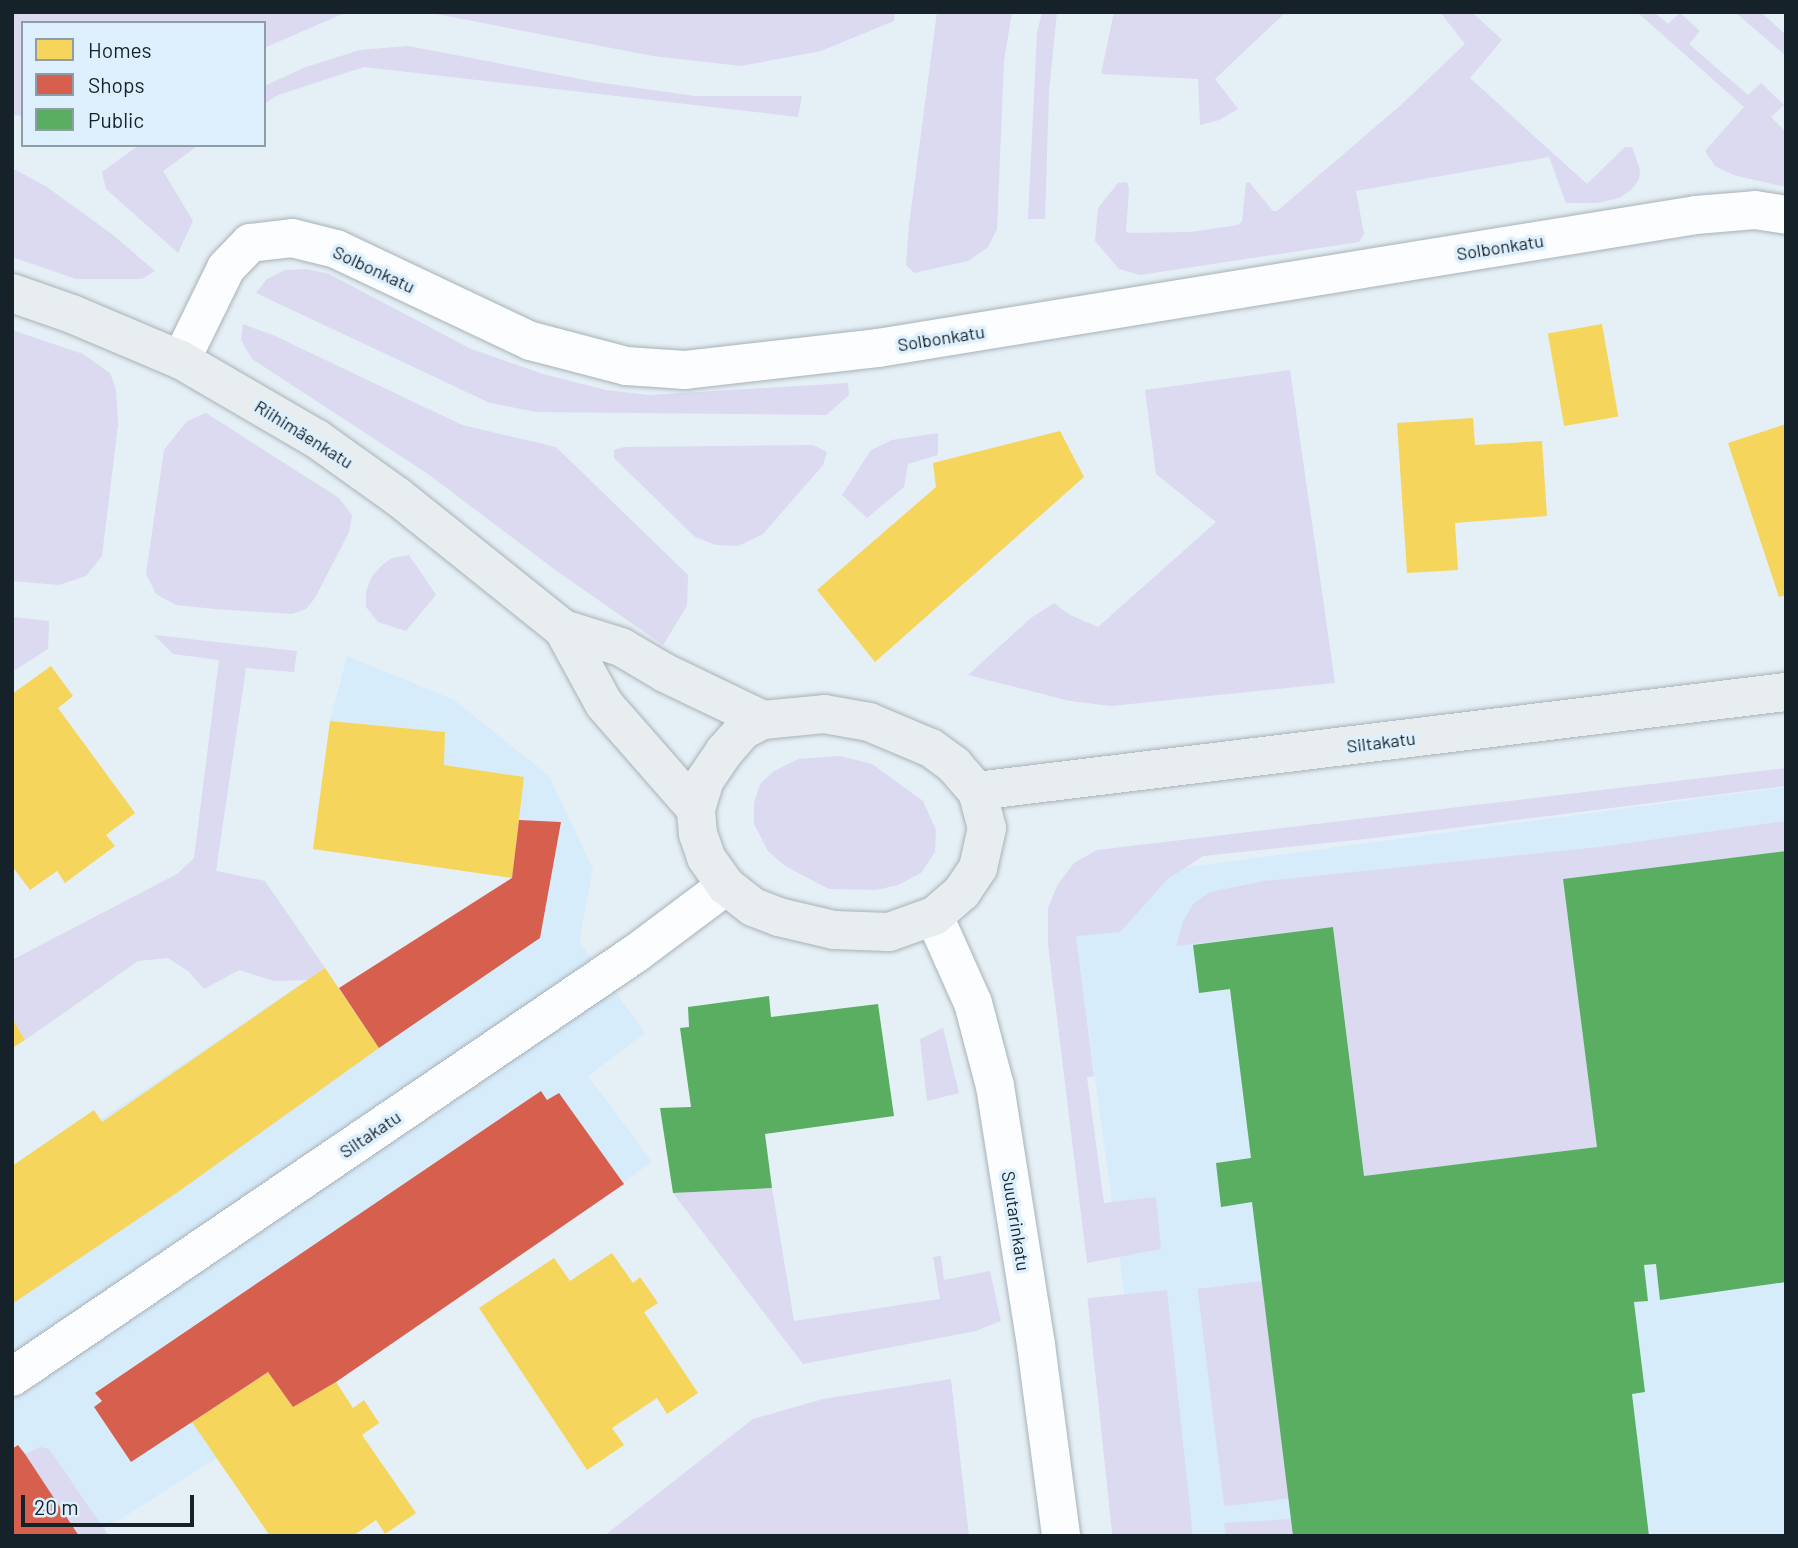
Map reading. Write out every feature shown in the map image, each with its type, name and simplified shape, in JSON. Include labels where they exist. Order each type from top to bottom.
[{"type":"street","name":"Solbonkatu","points":[[181,360],[226,268],[250,243],[292,238],[336,249],[531,341],[626,366],[685,370],[878,348],[1696,215],[1755,210],[1786,215]]},
{"type":"street","name":"Riihimäenkatu","points":[[12,293],[181,360],[327,446],[397,496],[563,629],[621,647],[665,673],[763,720]]},
{"type":"street","name":"Riihimäenkatu","points":[[563,629],[604,704],[696,809]]},
{"type":"street","name":"Siltakatu","points":[[977,792],[1786,692]]},
{"type":"street","points":[[824,714],[869,722],[931,748],[954,765],[977,792],[987,828],[978,867],[962,892],[934,916],[889,932],[834,930],[753,906],[726,886],[706,857],[698,834],[696,809],[705,780],[743,730],[763,720],[824,714]]},
{"type":"street","name":"Siltakatu","points":[[12,1377],[635,954],[726,886]]},
{"type":"street","name":"Suutarinkatu","points":[[934,916],[969,991],[995,1086],[1036,1345],[1061,1536]]},
{"type":"shaded area","points":[[12,12],[347,12],[266,47],[266,21],[21,21],[21,116],[12,115]]},
{"type":"shaded area","points":[[426,12],[895,12],[894,21],[821,51],[741,66],[653,56]]},
{"type":"shaded area","points":[[937,12],[1012,12],[1004,61],[997,229],[988,247],[968,261],[914,273],[906,265],[909,225]]},
{"type":"shaded area","points":[[1042,12],[1057,12],[1049,91],[1045,219],[1028,219],[1037,33]]},
{"type":"shaded area","points":[[1114,12],[1286,12],[1215,79],[1238,109],[1219,120],[1200,125],[1198,79],[1101,74]]},
{"type":"shaded area","points":[[1440,12],[1472,12],[1502,40],[1470,78],[1587,184],[1625,147],[1632,147],[1640,170],[1639,179],[1632,189],[1619,198],[1598,203],[1566,203],[1549,157],[1356,191],[1364,234],[1359,242],[1140,275],[1119,269],[1095,241],[1098,208],[1118,183],[1127,182],[1129,188],[1126,232],[1129,233],[1191,232],[1238,225],[1242,221],[1246,183],[1249,182],[1273,211],[1277,211],[1401,105],[1465,44]]},
{"type":"shaded area","points":[[1637,12],[1654,12],[1668,24],[1680,13],[1700,31],[1689,44],[1748,95],[1761,83],[1784,105],[1771,117],[1786,132],[1786,187],[1733,175],[1715,166],[1705,151],[1744,107]]},
{"type":"shaded area","points":[[1735,12],[1761,12],[1786,35],[1786,56]]},
{"type":"shaded area","points":[[408,46],[596,82],[695,96],[802,96],[798,117],[364,67],[278,95],[266,103],[266,85],[306,67],[360,50]]},
{"type":"shaded area","points":[[136,147],[196,147],[163,171],[193,221],[178,253],[106,189],[102,172]]},
{"type":"shaded area","points":[[12,168],[47,187],[113,235],[155,271],[142,279],[76,279],[12,257]]},
{"type":"shaded area","points":[[307,269],[329,274],[471,349],[543,374],[606,390],[649,395],[848,383],[849,395],[826,415],[537,412],[490,403],[256,293],[267,279],[285,270]]},
{"type":"shaded area","points":[[243,324],[275,336],[462,425],[556,447],[688,575],[687,606],[663,645],[558,572],[428,474],[252,359],[241,340]]},
{"type":"shaded area","points":[[12,330],[83,354],[110,373],[116,389],[118,425],[102,556],[86,576],[59,585],[12,581]]},
{"type":"shaded area","points":[[1290,370],[1335,683],[1111,706],[1070,701],[968,675],[1031,618],[1054,603],[1070,615],[1098,627],[1216,522],[1156,474],[1145,390]]},
{"type":"shaded area","points":[[206,413],[339,498],[352,515],[349,532],[315,598],[306,609],[292,614],[215,609],[176,605],[156,594],[146,574],[164,450],[187,421]]},
{"type":"shaded area","points":[[938,433],[938,455],[908,464],[904,487],[867,518],[842,495],[871,450],[892,440]]},
{"type":"shaded area","points":[[813,445],[827,452],[823,465],[763,534],[738,546],[716,545],[695,537],[614,458],[614,450],[624,447]]},
{"type":"shaded area","points":[[409,555],[436,595],[406,631],[378,622],[366,607],[366,592],[371,578],[382,565],[392,558]]},
{"type":"shaded area","points":[[12,617],[49,621],[48,649],[12,672]]},
{"type":"shaded area","points":[[154,635],[297,651],[294,672],[246,668],[216,871],[265,881],[325,968],[308,980],[274,981],[239,970],[204,989],[188,971],[168,958],[138,961],[25,1040],[12,1018],[12,960],[177,874],[194,858],[219,660],[173,654]]},
{"type":"shaded area","points":[[347,656],[454,700],[549,776],[593,869],[579,941],[645,1033],[588,1076],[652,1162],[336,1382],[94,1536],[12,1536],[12,1179],[325,968],[339,988],[511,878],[524,777],[444,765],[445,732],[330,721]]},
{"type":"shaded area","points":[[840,756],[872,764],[923,801],[936,830],[935,852],[921,873],[898,885],[876,890],[829,889],[785,866],[768,851],[754,824],[754,803],[760,784],[774,771],[799,759]]},
{"type":"shaded area","points":[[1786,768],[1786,786],[1374,838],[1203,856],[1168,879],[1120,932],[1076,936],[1094,1076],[1087,1077],[1104,1203],[1156,1197],[1161,1249],[1087,1263],[1048,944],[1048,908],[1058,884],[1074,863],[1097,850]]},
{"type":"shaded area","points":[[1786,787],[1786,1536],[1157,1536],[1076,936],[1121,876]]},
{"type":"shaded area","points":[[1786,821],[1786,851],[1563,879],[1597,1147],[1364,1176],[1333,927],[1176,946],[1183,921],[1194,903],[1210,892],[1264,881],[1600,847]]},
{"type":"shaded area","points":[[943,1028],[959,1093],[927,1101],[920,1039]]},
{"type":"shaded area","points":[[772,1188],[794,1321],[940,1299],[933,1257],[941,1256],[944,1280],[990,1271],[1001,1321],[976,1331],[803,1364],[673,1193]]},
{"type":"shaded area","points":[[1262,1281],[1289,1498],[1224,1506],[1197,1289]]},
{"type":"shaded area","points":[[1167,1290],[1193,1536],[1112,1536],[1087,1298]]},
{"type":"shaded area","points":[[951,1379],[969,1536],[604,1536],[753,1419],[823,1399]]},
{"type":"shaded area","points":[[40,1447],[49,1449],[109,1536],[79,1536],[25,1454]]},
{"type":"shaded area","points":[[1291,1519],[1293,1536],[1226,1536],[1224,1523]]},
{"type":"building: Homes","points":[[1602,324],[1618,417],[1564,426],[1548,334]]},
{"type":"building: Homes","points":[[1473,418],[1475,445],[1542,441],[1547,516],[1455,523],[1458,570],[1407,573],[1397,423]]},
{"type":"building: Homes","points":[[1786,424],[1786,595],[1779,597],[1728,443]]},
{"type":"building: Homes","points":[[1060,431],[1084,477],[875,662],[817,590],[936,487],[933,463]]},
{"type":"building: Homes","points":[[51,666],[73,696],[58,708],[135,813],[106,835],[115,846],[65,883],[57,871],[30,890],[12,866],[12,694]]},
{"type":"building: Homes","points":[[330,721],[445,732],[444,765],[524,777],[512,878],[313,849]]},
{"type":"building: Homes","points":[[325,968],[379,1048],[178,1192],[12,1304],[12,1166],[94,1110],[102,1122]]},
{"type":"building: Homes","points":[[12,1018],[25,1040],[12,1048]]},
{"type":"building: Homes","points":[[612,1253],[633,1283],[640,1277],[658,1303],[644,1312],[698,1393],[667,1414],[657,1398],[612,1428],[624,1445],[587,1470],[479,1308],[554,1258],[570,1281]]},
{"type":"building: Homes","points":[[268,1372],[293,1407],[336,1382],[353,1408],[364,1400],[379,1423],[362,1435],[416,1513],[385,1534],[376,1520],[353,1536],[270,1536],[192,1422]]},
{"type":"building: Shops","points":[[519,820],[561,822],[540,938],[379,1048],[339,988],[512,878]]},
{"type":"building: Shops","points":[[541,1091],[547,1100],[559,1093],[624,1184],[336,1382],[293,1407],[268,1372],[131,1462],[94,1407],[102,1401],[95,1393]]},
{"type":"building: Shops","points":[[18,1445],[79,1536],[12,1536],[12,1449]]},
{"type":"building: Public","points":[[1786,851],[1786,1282],[1660,1300],[1656,1264],[1644,1265],[1648,1301],[1634,1302],[1645,1392],[1632,1394],[1649,1536],[1293,1536],[1252,1202],[1221,1207],[1216,1163],[1251,1158],[1230,989],[1199,993],[1193,945],[1333,927],[1364,1176],[1597,1147],[1563,879]]},
{"type":"building: Public","points":[[769,996],[771,1017],[878,1004],[894,1116],[765,1134],[772,1188],[673,1193],[660,1108],[691,1107],[680,1028],[689,1027],[688,1007]]}]
